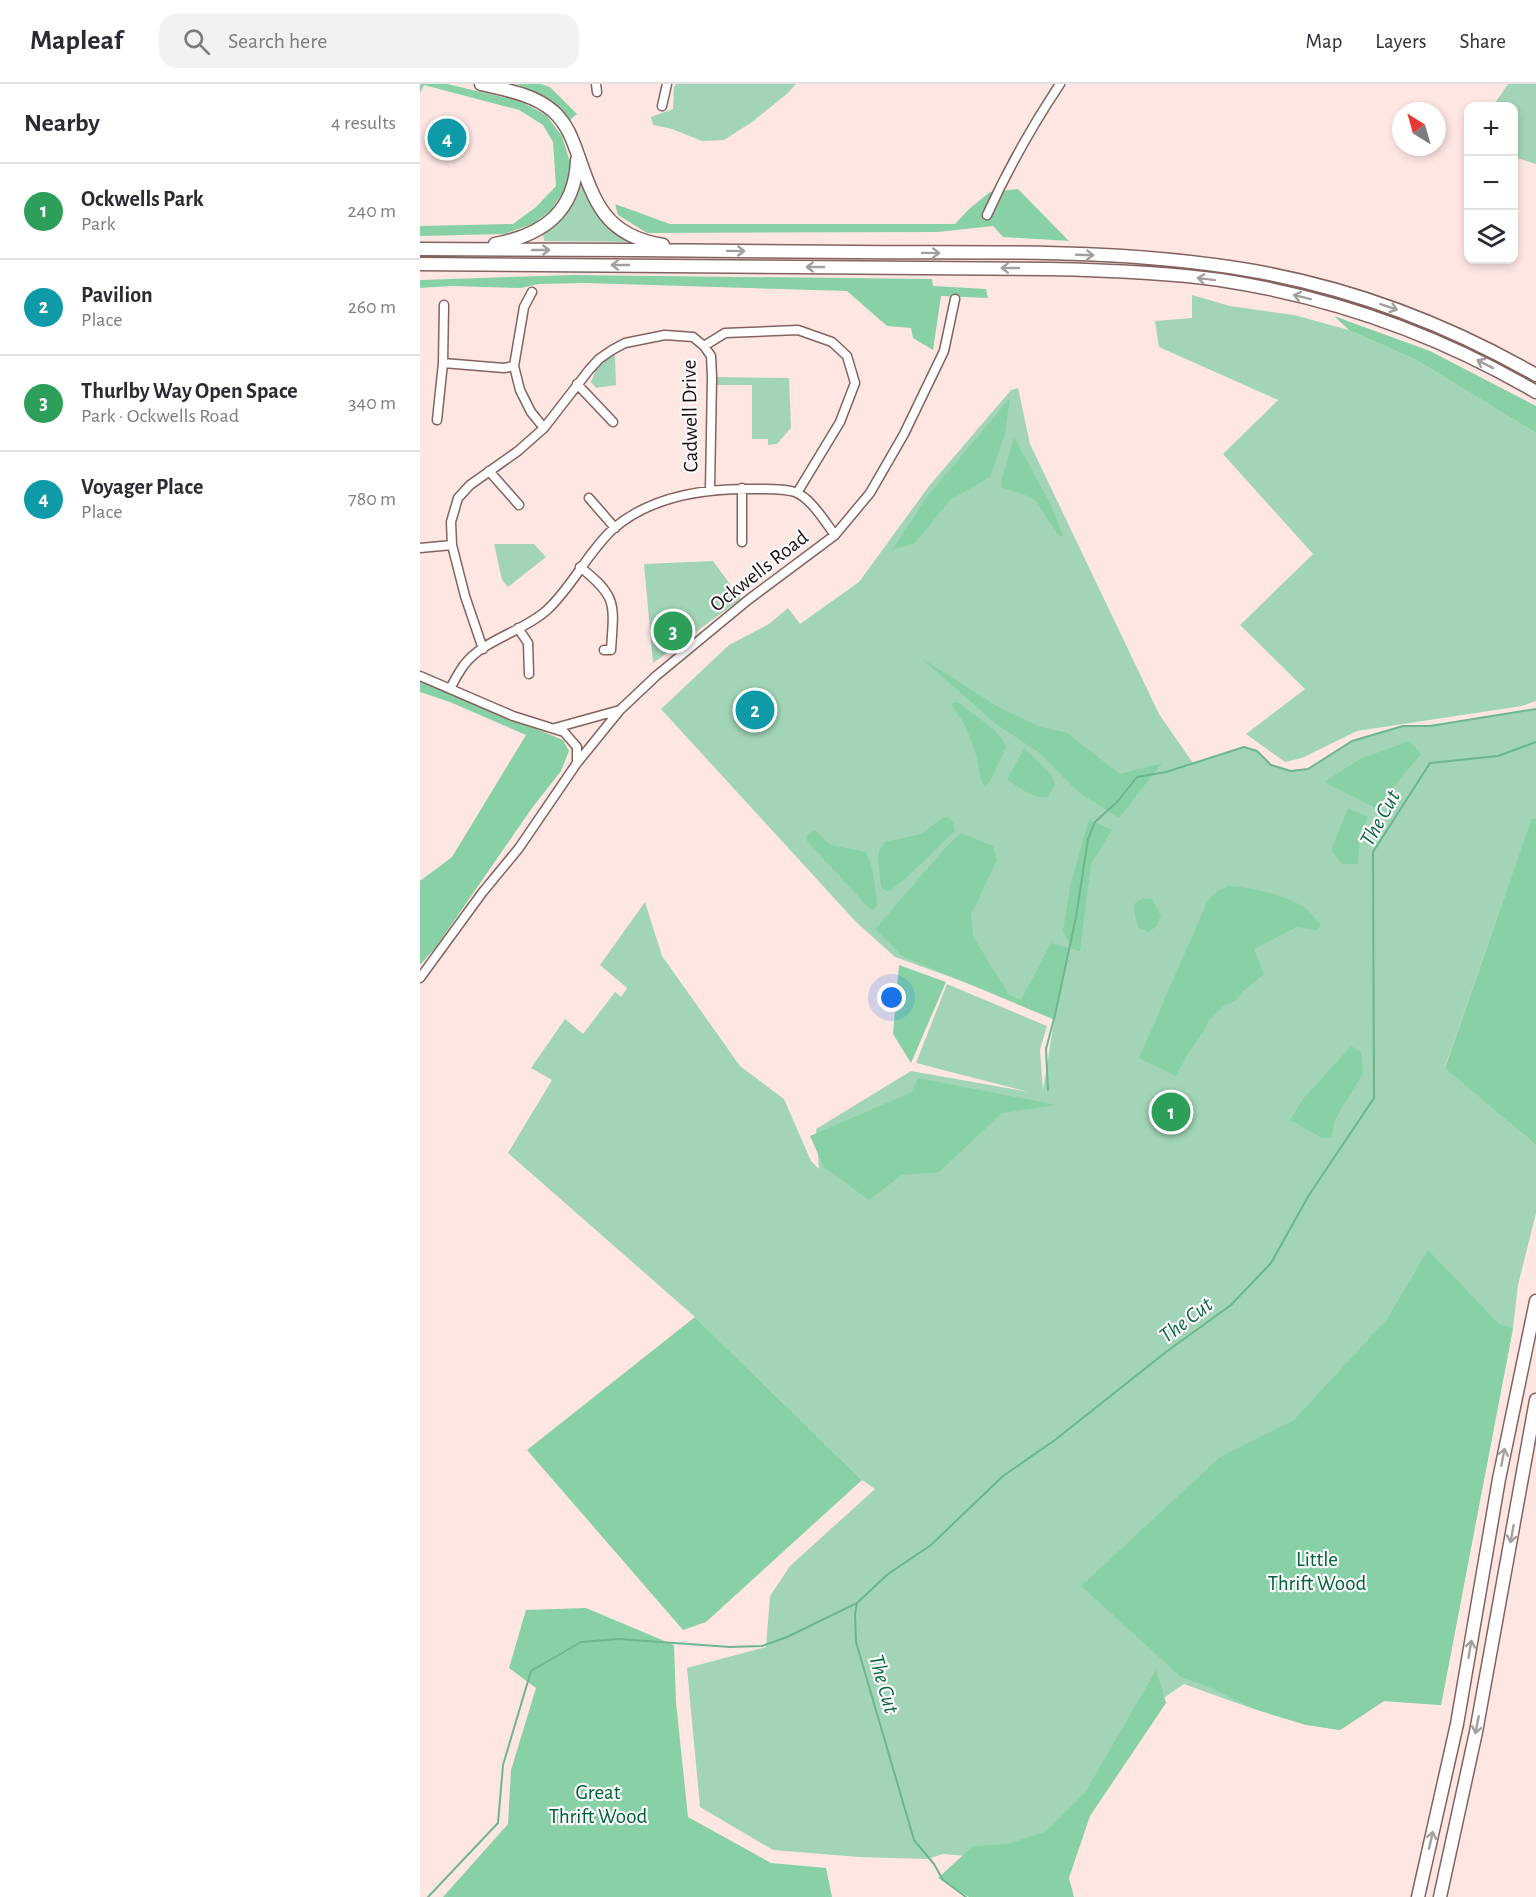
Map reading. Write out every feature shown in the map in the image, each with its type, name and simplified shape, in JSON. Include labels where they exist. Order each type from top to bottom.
[{"type":"highway","points":[[481,84],[517,93],[544,105],[564,124],[596,204],[613,225],[638,239],[702,251]]},
{"type":"highway","points":[[468,249],[525,236],[537,231],[554,218],[571,193],[575,176],[576,151]]},
{"type":"highway","points":[[420,249],[1072,255],[1161,259],[1228,267],[1305,282],[1380,304],[1463,337],[1536,375]]},
{"type":"highway","points":[[420,264],[1112,270],[1199,278],[1285,292],[1369,316],[1451,348],[1536,392]]},
{"type":"highway","points":[[1418,1897],[1457,1724],[1505,1448],[1536,1300]]},
{"type":"highway","points":[[1440,1897],[1476,1732],[1536,1400]]},
{"type":"street","points":[[662,106],[667,84]]},
{"type":"street","points":[[987,215],[1007,172],[1060,84]]},
{"type":"street","points":[[532,292],[524,307],[514,366],[524,397],[544,428]]},
{"type":"street","name":"Ockwells Road","points":[[420,978],[482,893],[519,848],[577,763],[620,710],[656,676],[748,600],[836,535],[870,493],[904,434],[944,351],[954,299]]},
{"type":"street","points":[[437,420],[443,363],[444,305]]},
{"type":"street","points":[[704,346],[725,333],[798,330],[832,342],[847,356],[855,383],[840,422],[797,493]]},
{"type":"street","name":"Cadwell Drive","points":[[483,649],[465,596],[452,545],[451,522],[458,498],[470,485],[518,451],[544,428],[599,359],[625,344],[665,335],[693,336],[704,346],[711,356],[712,377],[710,490]]},
{"type":"street","points":[[443,363],[504,368],[514,366]]},
{"type":"street","points":[[577,384],[613,422]]},
{"type":"street","points":[[489,471],[519,505]]},
{"type":"street","points":[[450,689],[465,664],[483,649],[546,610],[595,547],[615,528],[636,512],[667,499],[710,490],[742,488],[778,489],[797,493],[809,503],[836,535]]},
{"type":"street","points":[[741,542],[742,488]]},
{"type":"street","points":[[590,498],[615,528]]},
{"type":"street","points":[[420,548],[452,545]]},
{"type":"street","points":[[580,567],[606,590],[613,603],[611,650],[604,650]]},
{"type":"street","points":[[518,628],[528,643],[529,674]]},
{"type":"street","points":[[420,676],[513,716],[564,732],[577,747],[577,763]]},
{"type":"street","points":[[555,729],[620,710]]},
{"type":"green space","points":[[420,84],[447,84],[520,101],[546,115],[562,136],[570,162],[566,188],[551,210],[533,224],[504,234],[420,236],[420,226],[513,224],[536,207],[556,186],[553,142],[543,125],[519,110],[424,85],[420,93]]},
{"type":"green space","points":[[517,84],[541,84],[550,87],[577,114],[570,120],[552,103]]},
{"type":"green space","points":[[676,84],[796,84],[752,122],[724,140],[702,141],[672,129],[653,125],[651,117],[673,109]]},
{"type":"green space","points":[[1508,84],[1536,84],[1536,164],[1518,158],[1518,102],[1496,102]]},
{"type":"green space","points":[[579,176],[635,242],[544,241],[543,233]]},
{"type":"green space","points":[[1018,189],[1069,241],[1003,237],[993,226],[938,232],[647,233],[618,215],[615,204],[670,224],[955,224],[990,192]]},
{"type":"green space","points":[[573,275],[932,279],[933,286],[986,289],[988,298],[941,296],[933,350],[913,338],[911,328],[887,326],[847,291],[587,283],[539,284],[521,288],[451,286],[420,288],[420,280]]},
{"type":"green space","points":[[1192,295],[1230,306],[1294,315],[1349,330],[1416,360],[1536,433],[1536,701],[1522,706],[1357,731],[1302,758],[1285,762],[1246,734],[1305,689],[1240,625],[1313,554],[1223,454],[1278,400],[1159,347],[1155,321],[1192,318]]},
{"type":"green space","points":[[1334,316],[1430,351],[1536,406],[1536,433],[1416,360],[1349,330]]},
{"type":"green space","points":[[615,354],[616,385],[596,388],[591,382],[597,367]]},
{"type":"green space","points":[[717,377],[789,378],[791,428],[777,444],[768,445],[768,439],[752,439],[752,385],[717,385]]},
{"type":"green space","points":[[1018,388],[1030,444],[1159,714],[1193,763],[1244,747],[1257,751],[1272,765],[1291,771],[1308,769],[1352,741],[1403,726],[1430,726],[1536,709],[1536,818],[1531,821],[1445,1067],[1536,1145],[1536,1213],[1518,1285],[1513,1328],[1441,1705],[1384,1701],[1340,1730],[1280,1717],[1184,1684],[1155,1704],[1064,1840],[1012,1860],[943,1854],[928,1859],[858,1857],[773,1850],[700,1807],[687,1668],[766,1647],[770,1596],[790,1566],[875,1489],[862,1480],[695,1317],[508,1153],[552,1080],[531,1068],[565,1019],[583,1034],[615,992],[621,997],[627,988],[600,965],[645,902],[662,956],[740,1066],[784,1099],[811,1161],[819,1169],[816,1129],[911,1071],[1029,1092],[916,1063],[947,984],[1047,1026],[1040,1050],[1043,1090],[1055,1015],[895,957],[856,922],[661,709],[729,645],[769,624],[788,608],[800,624],[859,582],[929,486],[1011,390]]},
{"type":"green space","points":[[1010,398],[1005,434],[990,477],[950,500],[915,543],[892,550],[927,497]]},
{"type":"green space","points":[[1014,437],[1051,505],[1063,536],[1058,535],[1036,501],[1023,494],[1002,488],[1001,482]]},
{"type":"green space","points":[[494,544],[534,544],[546,557],[508,587],[502,580]]},
{"type":"green space","points":[[713,561],[741,599],[653,663],[644,564]]},
{"type":"green space","points":[[921,658],[1000,708],[1038,726],[1067,733],[1120,774],[1162,763],[1119,818],[1078,792],[1038,752],[996,724]]},
{"type":"green space","points":[[420,680],[563,740],[569,751],[561,771],[532,808],[436,947],[420,965],[420,881],[452,857],[526,735],[450,702],[420,692]]},
{"type":"green space","points":[[960,703],[992,728],[1006,747],[991,780],[985,787],[963,721],[953,707],[952,704]]},
{"type":"green space","points":[[1409,741],[1421,754],[1376,808],[1324,782],[1360,759]]},
{"type":"green space","points":[[1024,748],[1052,776],[1055,784],[1048,797],[1032,795],[1007,780]]},
{"type":"green space","points":[[1348,808],[1368,817],[1360,835],[1358,864],[1342,864],[1331,850]]},
{"type":"green space","points":[[948,817],[953,822],[955,831],[904,880],[888,892],[881,887],[878,858],[879,850],[885,842],[921,834],[942,818]]},
{"type":"green space","points":[[1536,818],[1536,1145],[1445,1068],[1531,820]]},
{"type":"green space","points":[[1089,819],[1112,830],[1091,864],[1080,951],[1072,949],[1063,931],[1070,887]]},
{"type":"green space","points":[[814,830],[831,845],[866,852],[875,885],[877,905],[874,909],[870,909],[807,841],[806,836]]},
{"type":"green space","points":[[961,833],[993,846],[997,860],[971,915],[973,936],[1009,995],[1021,1000],[1051,943],[1068,948],[1055,1020],[902,956],[875,929]]},
{"type":"green space","points":[[1229,886],[1258,890],[1295,902],[1306,909],[1321,925],[1317,930],[1297,927],[1254,949],[1264,974],[1236,1000],[1223,1006],[1209,1020],[1176,1076],[1139,1058],[1207,902],[1217,891]]},
{"type":"green space","points":[[1142,898],[1152,899],[1161,916],[1157,926],[1148,932],[1139,928],[1135,917],[1134,904]]},
{"type":"green space","points":[[899,965],[946,982],[911,1063],[893,1034]]},
{"type":"green space","points":[[1351,1046],[1361,1052],[1363,1073],[1335,1120],[1331,1138],[1322,1138],[1290,1120],[1303,1099]]},
{"type":"green space","points":[[918,1078],[1057,1105],[1002,1113],[939,1172],[902,1175],[869,1200],[824,1167],[810,1136],[912,1092]]},
{"type":"green space","name":"Little Thrift Wood","points":[[1428,1250],[1499,1324],[1513,1328],[1441,1705],[1384,1701],[1340,1730],[1306,1725],[1254,1709],[1209,1687],[1181,1677],[1081,1586],[1220,1457],[1294,1420],[1387,1319]]},
{"type":"green space","points":[[695,1317],[862,1480],[706,1622],[683,1630],[527,1450]]},
{"type":"green space","name":"Great Thrift Wood","points":[[586,1608],[674,1645],[676,1702],[688,1817],[771,1863],[826,1868],[832,1897],[443,1897],[508,1824],[511,1770],[536,1688],[509,1668],[526,1610]]},
{"type":"green space","points":[[1156,1670],[1166,1703],[1090,1816],[1069,1878],[1074,1897],[969,1897],[938,1878],[973,1846],[1007,1844],[1045,1832],[1086,1791]]},
{"type":"waterway","points":[[1048,1090],[1046,1049],[1076,917],[1088,839],[1095,822],[1118,801],[1137,777],[1166,772],[1244,747],[1257,751],[1271,765],[1291,771],[1308,769],[1352,741],[1403,726],[1430,726],[1536,709]]},
{"type":"waterway","name":"The Cut","points":[[966,1897],[943,1880],[934,1864],[914,1840],[856,1642],[857,1603],[888,1574],[931,1545],[1003,1476],[1055,1440],[1166,1352],[1231,1305],[1271,1263],[1309,1195],[1374,1098],[1373,852],[1430,763],[1498,756],[1536,742]]},
{"type":"waterway","points":[[428,1897],[498,1823],[503,1765],[531,1671],[581,1642],[619,1639],[730,1647],[762,1646],[787,1637],[857,1603]]},
{"type":"place","name":"Voyager Place","points":[[447,138]]},
{"type":"place","name":"Thurlby Way Open Space","points":[[673,631]]},
{"type":"place","name":"Pavilion","points":[[755,710]]},
{"type":"place","name":"Ockwells Park","points":[[1171,1112]]}]
